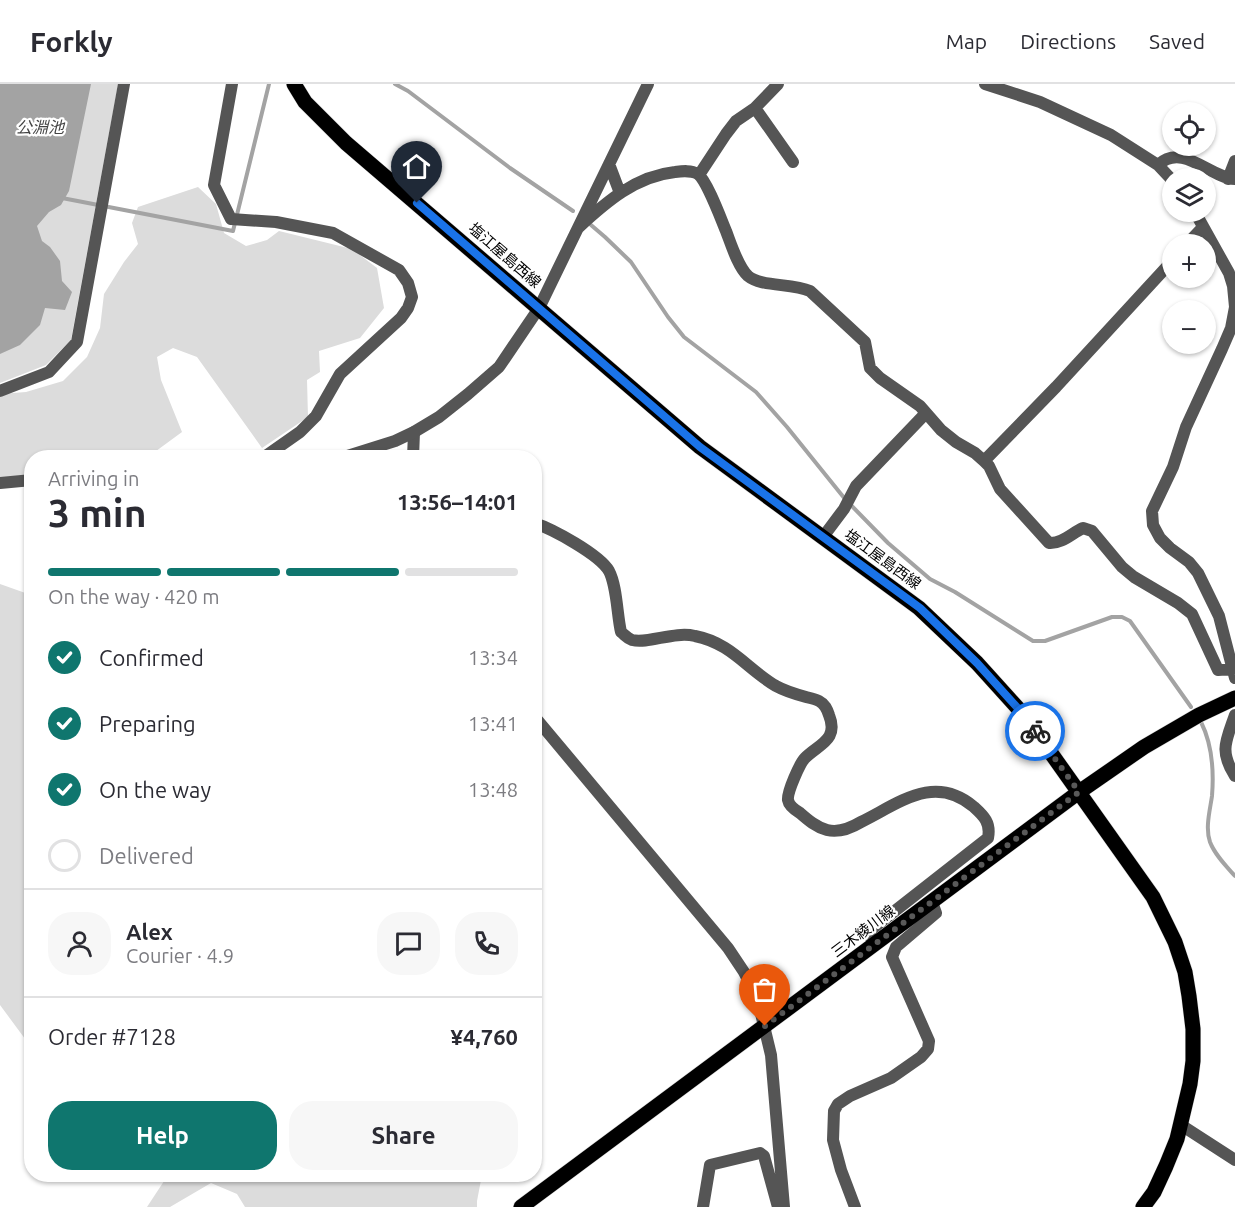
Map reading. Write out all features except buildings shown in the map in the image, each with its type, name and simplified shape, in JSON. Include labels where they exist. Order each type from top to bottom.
[{"type":"main road","name":"塩江屋島西線","points":[[294,84],[305,102],[346,143],[700,447],[920,608],[977,663],[1024,715],[1153,897],[1175,942],[1185,972],[1193,1029],[1190,1084],[1178,1138],[1154,1192],[1143,1207]]},
{"type":"main road","name":"三木綾川線","points":[[521,1207],[1079,792],[1144,747],[1199,715],[1235,698]]},
{"type":"street","points":[[0,391],[49,372],[77,342],[124,84]]},
{"type":"street","points":[[232,84],[214,185],[231,219],[276,222],[333,233],[399,270],[408,283],[412,297],[401,318],[340,374],[316,416],[300,432],[275,450]]},
{"type":"street","points":[[366,450],[395,441],[439,417],[500,367],[539,308],[648,84]]},
{"type":"street","points":[[699,175],[736,121],[755,108],[778,84]]},
{"type":"street","points":[[985,84],[1003,87],[1111,135],[1162,169]]},
{"type":"street","points":[[755,108],[793,162]]},
{"type":"street","points":[[1158,165],[1164,159],[1174,157],[1195,162],[1231,179],[1235,161]]},
{"type":"street","points":[[609,164],[620,193]]},
{"type":"street","points":[[578,228],[620,193],[654,175],[689,171],[699,175],[711,195],[741,266],[749,277],[760,282],[801,287],[810,291],[865,342],[870,368],[880,378],[920,406],[941,430],[984,461],[989,466],[1000,489],[1049,543],[1056,543],[1083,528],[1092,531],[1122,567],[1191,614],[1218,670],[1234,673],[1219,616],[1198,573],[1188,561],[1160,538],[1153,525],[1152,511],[1173,467],[1186,427],[1222,349],[1235,307],[1234,286],[1229,273],[1200,222]]},
{"type":"street","points":[[1196,234],[1203,227]]},
{"type":"street","points":[[984,461],[1162,272]]},
{"type":"street","points":[[823,537],[844,509],[856,486],[926,413]]},
{"type":"street","points":[[413,450],[414,432]]},
{"type":"street","points":[[0,483],[24,481]]},
{"type":"street","points":[[542,527],[572,541],[601,561],[608,570],[612,580],[621,632],[626,637],[643,640],[676,634],[708,639],[726,647],[773,684],[786,691],[819,701],[826,708],[832,730],[827,740],[804,759],[788,800],[792,808],[816,825],[837,831],[849,828],[873,817],[894,803],[933,791],[965,800],[982,814],[988,822],[988,838],[868,932],[874,944]]},
{"type":"street","points":[[1235,715],[1225,754],[1228,765],[1235,776]]},
{"type":"street","points":[[542,726],[728,948],[757,997],[771,1055],[784,1207]]},
{"type":"street","points":[[855,1207],[833,1140],[834,1111],[838,1104],[850,1096],[891,1078],[921,1058],[928,1049],[929,1041],[892,957],[896,947],[936,913],[932,902]]},
{"type":"street","points":[[1181,1125],[1235,1160]]},
{"type":"street","points":[[703,1207],[710,1165],[760,1153],[764,1156],[778,1207]]},
{"type":"shaded area","name":"公淵池","points":[[0,84],[118,84],[71,340],[46,365],[0,383]]},
{"type":"shaded area","points":[[198,187],[216,204],[224,233],[246,246],[267,240],[279,231],[352,249],[377,268],[384,308],[360,338],[319,351],[320,372],[307,380],[308,417],[262,448],[197,357],[173,348],[157,357],[161,380],[182,432],[157,450],[24,450],[24,476],[0,478],[0,394],[26,392],[63,381],[87,357],[100,328],[104,294],[138,244],[132,223],[138,207]]},
{"type":"shaded area","points":[[0,584],[24,593],[24,1038],[0,1005]]},
{"type":"shaded area","points":[[163,1182],[481,1182],[477,1207],[245,1207],[237,1194],[211,1183],[170,1207],[147,1207]]},
{"type":"water","name":"公淵池","points":[[0,84],[91,84],[69,191],[61,205],[49,212],[37,226],[42,241],[50,247],[60,261],[62,281],[72,292],[65,310],[45,308],[40,325],[20,345],[0,354]]},
{"type":"waterway","points":[[62,198],[233,231],[269,84]]},
{"type":"waterway","points":[[395,84],[408,91],[510,168],[573,211]]},
{"type":"waterway","points":[[591,225],[631,262],[684,337],[756,392],[845,499],[888,543],[930,579],[1033,641],[1045,641],[1112,617],[1122,617],[1130,621],[1191,707]]},
{"type":"waterway","points":[[1201,722],[1208,739],[1212,767],[1213,787],[1208,819],[1210,842],[1221,860],[1235,876]]},
{"type":"way so far","points":[[765,1026],[1079,792],[1035,731]]},
{"type":"route","points":[[417,203],[700,447],[920,608],[977,663],[1024,715],[1035,731]]}]
